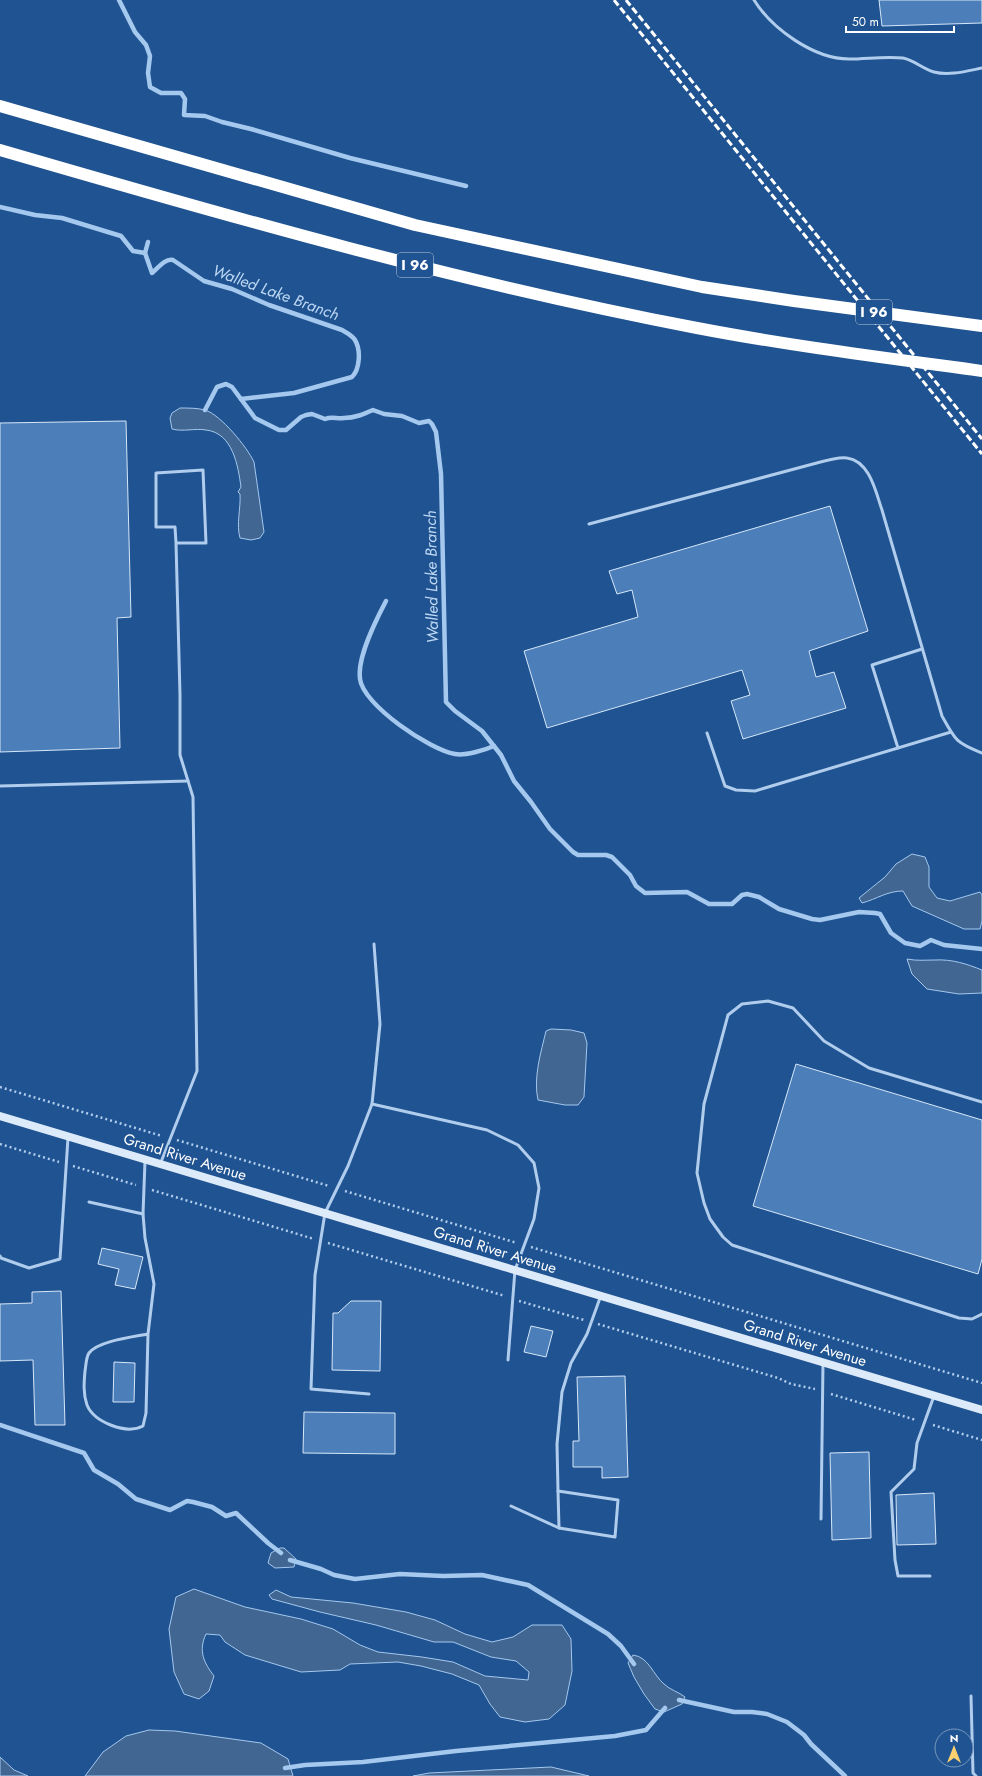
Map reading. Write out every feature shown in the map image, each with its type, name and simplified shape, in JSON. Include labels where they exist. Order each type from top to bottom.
[{"type":"highway","name":"I 96","points":[[0,106],[416,225],[702,287],[982,326]]},
{"type":"highway","name":"I 96","points":[[0,150],[172,200],[428,268],[697,328],[837,352],[982,370]]},
{"type":"main road","name":"Grand River Avenue","points":[[0,1116],[982,1410]]},
{"type":"lane","points":[[754,0],[762,12],[794,40],[826,55],[847,59],[905,58],[934,72],[959,73],[982,68]]},
{"type":"lane","points":[[589,524],[813,464],[847,458],[860,464],[870,477],[899,566],[942,716],[955,740],[968,748],[982,753]]},
{"type":"lane","points":[[160,1164],[197,1071],[193,797],[180,755],[180,695],[175,527],[156,527],[156,473],[203,470],[206,543],[176,543]]},
{"type":"lane","points":[[898,748],[872,665],[922,649]]},
{"type":"lane","points":[[707,733],[726,786],[736,790],[755,791],[951,732]]},
{"type":"lane","points":[[0,786],[188,781]]},
{"type":"lane","points":[[369,1394],[311,1389],[315,1275],[325,1213],[348,1166],[372,1104],[380,1024],[374,944]]},
{"type":"lane","points":[[982,1102],[869,1068],[824,1041],[793,1008],[768,1001],[742,1004],[728,1015],[704,1104],[697,1173],[704,1204],[710,1219],[723,1238],[732,1245],[959,1318],[972,1319],[982,1314]]},
{"type":"lane","points":[[372,1104],[487,1130],[518,1145],[534,1163],[538,1188],[534,1219],[515,1270],[508,1360]]},
{"type":"lane","points":[[0,1256],[1,1258],[29,1268],[60,1260],[68,1136]]},
{"type":"lane","points":[[145,1160],[143,1214],[145,1238],[154,1284],[148,1334],[145,1421],[142,1426],[130,1430],[114,1427],[94,1414],[87,1405],[84,1390],[86,1363],[89,1353],[99,1346],[122,1339],[148,1334]]},
{"type":"lane","points":[[89,1202],[143,1214]]},
{"type":"lane","points":[[559,1528],[557,1444],[562,1392],[571,1363],[587,1334],[601,1296]]},
{"type":"lane","points":[[821,1519],[823,1362]]},
{"type":"lane","points":[[930,1576],[898,1576],[895,1560],[891,1492],[914,1468],[917,1443],[934,1396]]},
{"type":"lane","points":[[510,1506],[559,1528],[615,1537],[618,1500],[558,1491]]},
{"type":"lane","points":[[971,1696],[973,1773],[976,1776]]},
{"type":"path","points":[[0,1087],[982,1383]]},
{"type":"path","points":[[0,1144],[576,1318]]},
{"type":"path","points":[[606,1327],[778,1378],[791,1384],[803,1386],[982,1440]]},
{"type":"water","points":[[180,408],[199,409],[211,413],[233,432],[251,456],[254,462],[264,532],[260,538],[251,540],[240,538],[238,527],[240,494],[238,492],[241,487],[236,461],[228,444],[215,432],[198,429],[172,429],[170,418],[172,413]]},
{"type":"water","points":[[912,854],[925,857],[929,867],[929,887],[937,898],[950,901],[980,892],[982,895],[982,921],[980,929],[964,929],[912,906],[903,891],[897,891],[862,903],[859,898],[885,877],[896,864]]},
{"type":"water","points":[[907,959],[953,961],[982,970],[982,993],[959,994],[927,989],[912,974]]},
{"type":"water","points":[[551,1029],[571,1030],[584,1033],[587,1043],[584,1097],[578,1105],[565,1105],[538,1100],[536,1083],[538,1065],[546,1031]]},
{"type":"water","points":[[280,1548],[284,1548],[296,1559],[294,1567],[275,1568],[268,1563],[271,1553]]},
{"type":"water","points":[[194,1589],[245,1607],[301,1619],[333,1629],[360,1645],[378,1652],[453,1662],[485,1676],[528,1680],[529,1672],[516,1661],[491,1657],[453,1642],[434,1642],[376,1625],[272,1599],[269,1595],[276,1590],[291,1597],[353,1603],[406,1612],[435,1620],[465,1634],[492,1642],[513,1637],[532,1625],[562,1625],[571,1639],[572,1671],[565,1705],[549,1719],[525,1722],[500,1717],[490,1704],[479,1685],[452,1674],[398,1662],[350,1664],[340,1670],[301,1672],[245,1655],[225,1642],[220,1635],[206,1634],[202,1651],[207,1666],[214,1676],[209,1691],[199,1699],[184,1694],[174,1672],[169,1629],[176,1597]]},
{"type":"water","points":[[633,1655],[643,1659],[666,1686],[685,1697],[682,1704],[664,1712],[655,1709],[634,1677],[628,1663]]},
{"type":"water","points":[[149,1730],[175,1731],[261,1743],[288,1759],[293,1776],[85,1776],[103,1752],[126,1736]]},
{"type":"water","points":[[0,1757],[14,1770],[28,1776],[0,1776]]},
{"type":"water","points":[[551,1767],[589,1776],[413,1776],[429,1773]]},
{"type":"building","points":[[879,0],[982,0],[982,23],[882,26]]},
{"type":"building","points":[[126,421],[131,617],[117,618],[120,748],[0,752],[0,423]]},
{"type":"building","points":[[830,506],[868,631],[809,651],[816,677],[834,672],[846,708],[743,739],[731,701],[750,695],[742,670],[547,728],[524,651],[638,617],[632,590],[617,594],[609,571]]},
{"type":"building","points":[[796,1064],[982,1120],[982,1259],[978,1274],[753,1206]]},
{"type":"building","points":[[102,1248],[143,1257],[135,1289],[115,1285],[119,1269],[98,1264]]},
{"type":"building","points":[[61,1291],[65,1425],[35,1425],[33,1360],[0,1361],[0,1304],[32,1303],[32,1292]]},
{"type":"building","points":[[351,1301],[381,1301],[380,1371],[332,1370],[333,1313],[338,1313]]},
{"type":"building","points":[[531,1326],[553,1331],[546,1357],[524,1352]]},
{"type":"building","points":[[114,1362],[135,1363],[134,1402],[113,1402]]},
{"type":"building","points":[[625,1376],[628,1477],[602,1478],[602,1467],[573,1467],[573,1441],[579,1441],[577,1377]]},
{"type":"building","points":[[304,1412],[395,1413],[395,1454],[303,1453]]},
{"type":"building","points":[[869,1452],[871,1538],[832,1540],[830,1453]]},
{"type":"building","points":[[934,1493],[936,1544],[897,1545],[896,1495]]},
{"type":"waterway","points":[[119,0],[135,32],[146,45],[150,56],[148,73],[150,87],[161,93],[181,93],[185,99],[184,115],[205,116],[350,158],[466,186]]},
{"type":"waterway","points":[[0,207],[35,215],[62,218],[121,236],[133,251],[145,253]]},
{"type":"waterway","name":"Walled Lake Branch","points":[[148,242],[145,253],[152,273],[167,260],[173,260],[204,281],[232,289],[269,305],[342,330],[351,335],[357,344],[359,359],[357,369],[352,377],[294,393],[241,399]]},
{"type":"waterway","name":"Walled Lake Branch","points":[[205,410],[217,387],[226,384],[232,387],[255,418],[279,430],[286,430],[301,417],[306,415],[312,414],[325,419],[348,418],[359,416],[373,410],[384,414],[402,416],[419,423],[429,421],[432,424],[436,432],[441,474],[446,702],[455,711],[482,731],[501,755],[514,781],[550,829],[573,852],[578,855],[606,855],[612,857],[630,875],[636,886],[645,893],[687,892],[709,904],[732,904],[742,895],[747,894],[759,897],[779,909],[820,920],[859,912],[875,913],[880,914],[891,933],[905,943],[920,946],[931,940],[944,945],[982,949]]},
{"type":"waterway","points":[[386,601],[368,639],[361,660],[360,679],[364,690],[373,701],[399,725],[444,751],[455,754],[464,754],[480,751],[494,746]]},
{"type":"waterway","points":[[0,1425],[84,1453],[94,1470],[118,1484],[136,1499],[170,1510],[187,1501],[212,1507],[226,1516],[236,1513],[281,1553]]},
{"type":"waterway","points":[[290,1560],[321,1569],[334,1575],[355,1579],[400,1574],[443,1576],[482,1575],[528,1585],[608,1634],[621,1646],[634,1664]]},
{"type":"waterway","points":[[679,1700],[734,1712],[767,1714],[787,1722],[804,1735],[811,1744],[845,1776]]},
{"type":"waterway","points":[[285,1768],[305,1765],[363,1762],[456,1751],[615,1736],[646,1730],[665,1708]]},
{"type":"railway","points":[[614,0],[982,454]]},
{"type":"railway","points":[[626,0],[982,439]]}]
